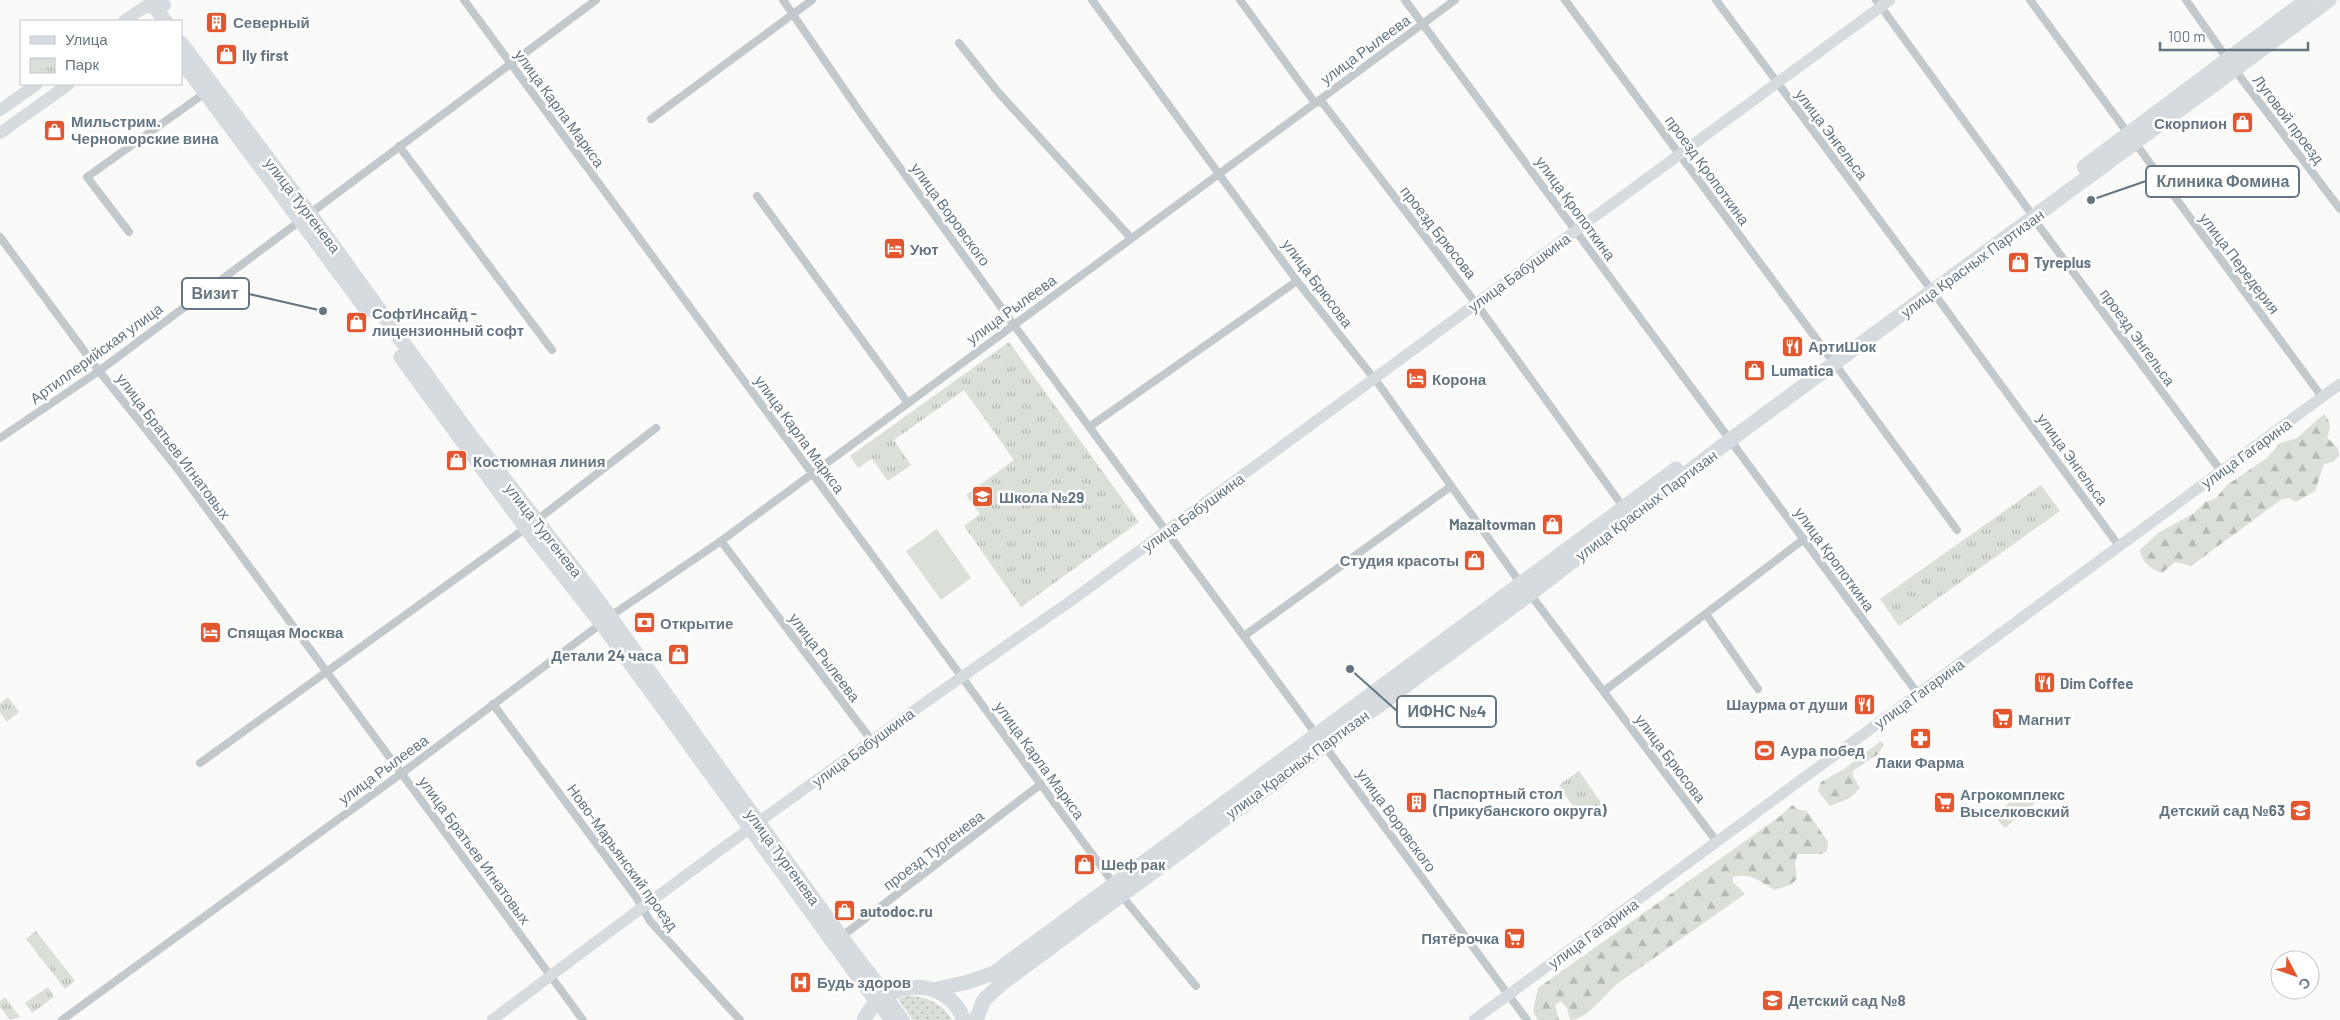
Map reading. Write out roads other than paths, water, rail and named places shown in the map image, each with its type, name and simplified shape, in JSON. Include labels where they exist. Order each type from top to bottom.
[{"type":"highway","name":"улица Красных Партизан","points":[[2231,65],[2307,0]]},
{"type":"highway","name":"улица Красных Партизан","points":[[933,990],[968,982],[994,973],[1118,889],[1526,589],[2231,65],[2329,0]]},
{"type":"highway","name":"улица Тургенева","points":[[182,44],[304,216]]},
{"type":"highway","name":"улица Тургенева","points":[[182,61],[205,93],[304,216],[467,431],[532,524],[606,621],[881,998]]},
{"type":"highway","name":"улица Красных Партизан","points":[[1526,589],[1624,508],[1728,437]]},
{"type":"highway","name":"улица Тургенева","points":[[754,826],[841,937],[881,998]]},
{"type":"highway","name":"улица Красных Партизан","points":[[976,1020],[984,1000],[1001,984],[1118,889]]},
{"type":"highway","points":[[864,1020],[881,998],[909,986],[933,990],[954,1005],[964,1020]]},
{"type":"main road","points":[[127,20],[156,10]]},
{"type":"main road","points":[[0,110],[36,85]]},
{"type":"main road","points":[[0,133],[68,85]]},
{"type":"main road","name":"улица Тургенева","points":[[881,998],[890,1020]]},
{"type":"main road","name":"улица Тургенева","points":[[881,998],[904,1020]]},
{"type":"street","name":"улица Карла Маркса","points":[[464,0],[1118,889],[1196,986]]},
{"type":"street","name":"Артиллерийская улица","points":[[0,438],[99,371],[304,216],[596,0]]},
{"type":"street","name":"улица Воровского","points":[[784,0],[864,118],[1089,427],[1527,1020]]},
{"type":"street","points":[[651,120],[812,0]]},
{"type":"street","name":"улица Брюсова","points":[[1092,0],[1297,281],[1374,379],[1450,487],[1717,842]]},
{"type":"street","name":"улица Рылеева","points":[[1240,0],[1315,103]]},
{"type":"street","name":"улица Кропоткина","points":[[1405,0],[1918,694]]},
{"type":"street","name":"улица Рылеева","points":[[62,1020],[402,773],[606,621],[721,540],[1455,0]]},
{"type":"street","name":"проезд Кропоткина","points":[[1566,0],[1957,530]]},
{"type":"street","name":"улица Энгельса","points":[[1716,0],[2120,546]]},
{"type":"street","name":"улица Бабушкина","points":[[492,1020],[754,826],[962,676],[1075,598],[1576,231],[1777,83],[1878,4],[1890,0]]},
{"type":"street","name":"улица Передерия","points":[[2030,0],[2322,397]]},
{"type":"street","name":"Луговой проезд","points":[[2186,0],[2231,65],[2340,209]]},
{"type":"street","name":"проезд Энгельса","points":[[1878,4],[2221,471]]},
{"type":"street","points":[[959,43],[998,92],[1131,238]]},
{"type":"street","points":[[129,232],[87,177],[205,93]]},
{"type":"street","name":"проезд Брюсова","points":[[1315,103],[1322,102],[1477,303],[1624,508]]},
{"type":"street","points":[[399,146],[552,350]]},
{"type":"street","points":[[757,196],[908,403]]},
{"type":"street","name":"улица Братьев Игнатовых","points":[[0,237],[99,371],[176,467],[583,1020]]},
{"type":"street","points":[[1089,427],[1297,281]]},
{"type":"street","name":"улица Гагарина","points":[[1474,1020],[2340,384]]},
{"type":"street","points":[[200,763],[532,524],[656,428]]},
{"type":"street","points":[[1244,636],[1450,487]]},
{"type":"street","points":[[1604,690],[1804,539]]},
{"type":"street","name":"улица Рылеева","points":[[721,540],[872,741]]},
{"type":"street","points":[[1706,614],[1758,689]]},
{"type":"street","name":"Ново-Марьянский проезд","points":[[493,704],[650,921],[740,1020]]},
{"type":"street","name":"проезд Тургенева","points":[[841,937],[1041,784]]},
{"type":"place","name":"Северный","points":[[217,22]]},
{"type":"place","name":"Ily first","points":[[226,55]]},
{"type":"place","name":"Скорпион","points":[[2243,123]]},
{"type":"place","name":"Мильстрим. Черноморские вина","points":[[55,130]]},
{"type":"place","name":"Клиника Фомина","points":[[2091,200]]},
{"type":"place","name":"Уют","points":[[894,249]]},
{"type":"place","name":"Tyreplus","points":[[2018,262]]},
{"type":"place","name":"Визит","points":[[323,311]]},
{"type":"place","name":"СофтИнсайд - лицензионный софт","points":[[356,322]]},
{"type":"place","name":"АртиШок","points":[[1792,346]]},
{"type":"place","name":"Lumatica","points":[[1755,370]]},
{"type":"place","name":"Корона","points":[[1416,379]]},
{"type":"place","name":"Костюмная линия","points":[[457,461]]},
{"type":"place","name":"Школа №29","points":[[983,497]]},
{"type":"place","name":"Mazaltovman","points":[[1552,524]]},
{"type":"place","name":"Студия красоты","points":[[1475,560]]},
{"type":"place","name":"Открытие","points":[[644,623]]},
{"type":"place","name":"Спящая Москва","points":[[211,632]]},
{"type":"place","name":"Детали 24 часа","points":[[678,655]]},
{"type":"place","name":"ИФНС №4","points":[[1350,669]]},
{"type":"place","name":"Dim Coffee","points":[[2044,683]]},
{"type":"place","name":"Шаурма от души","points":[[1864,704]]},
{"type":"place","name":"Магнит","points":[[2002,719]]},
{"type":"place","name":"Лаки Фарма","points":[[1920,739]]},
{"type":"place","name":"Аура побед","points":[[1764,750]]},
{"type":"place","name":"Паспортный стол (Прикубанского округа)","points":[[1417,802]]},
{"type":"place","name":"Агрокомплекс Выселковский","points":[[1944,803]]},
{"type":"place","name":"Детский сад №63","points":[[2301,810]]},
{"type":"place","name":"Шеф рак","points":[[1085,864]]},
{"type":"place","name":"autodoc.ru","points":[[844,911]]},
{"type":"place","name":"Пятёрочка","points":[[1515,938]]},
{"type":"place","name":"Будь здоров","points":[[801,982]]},
{"type":"place","name":"Детский сад №8","points":[[1772,1000]]}]
